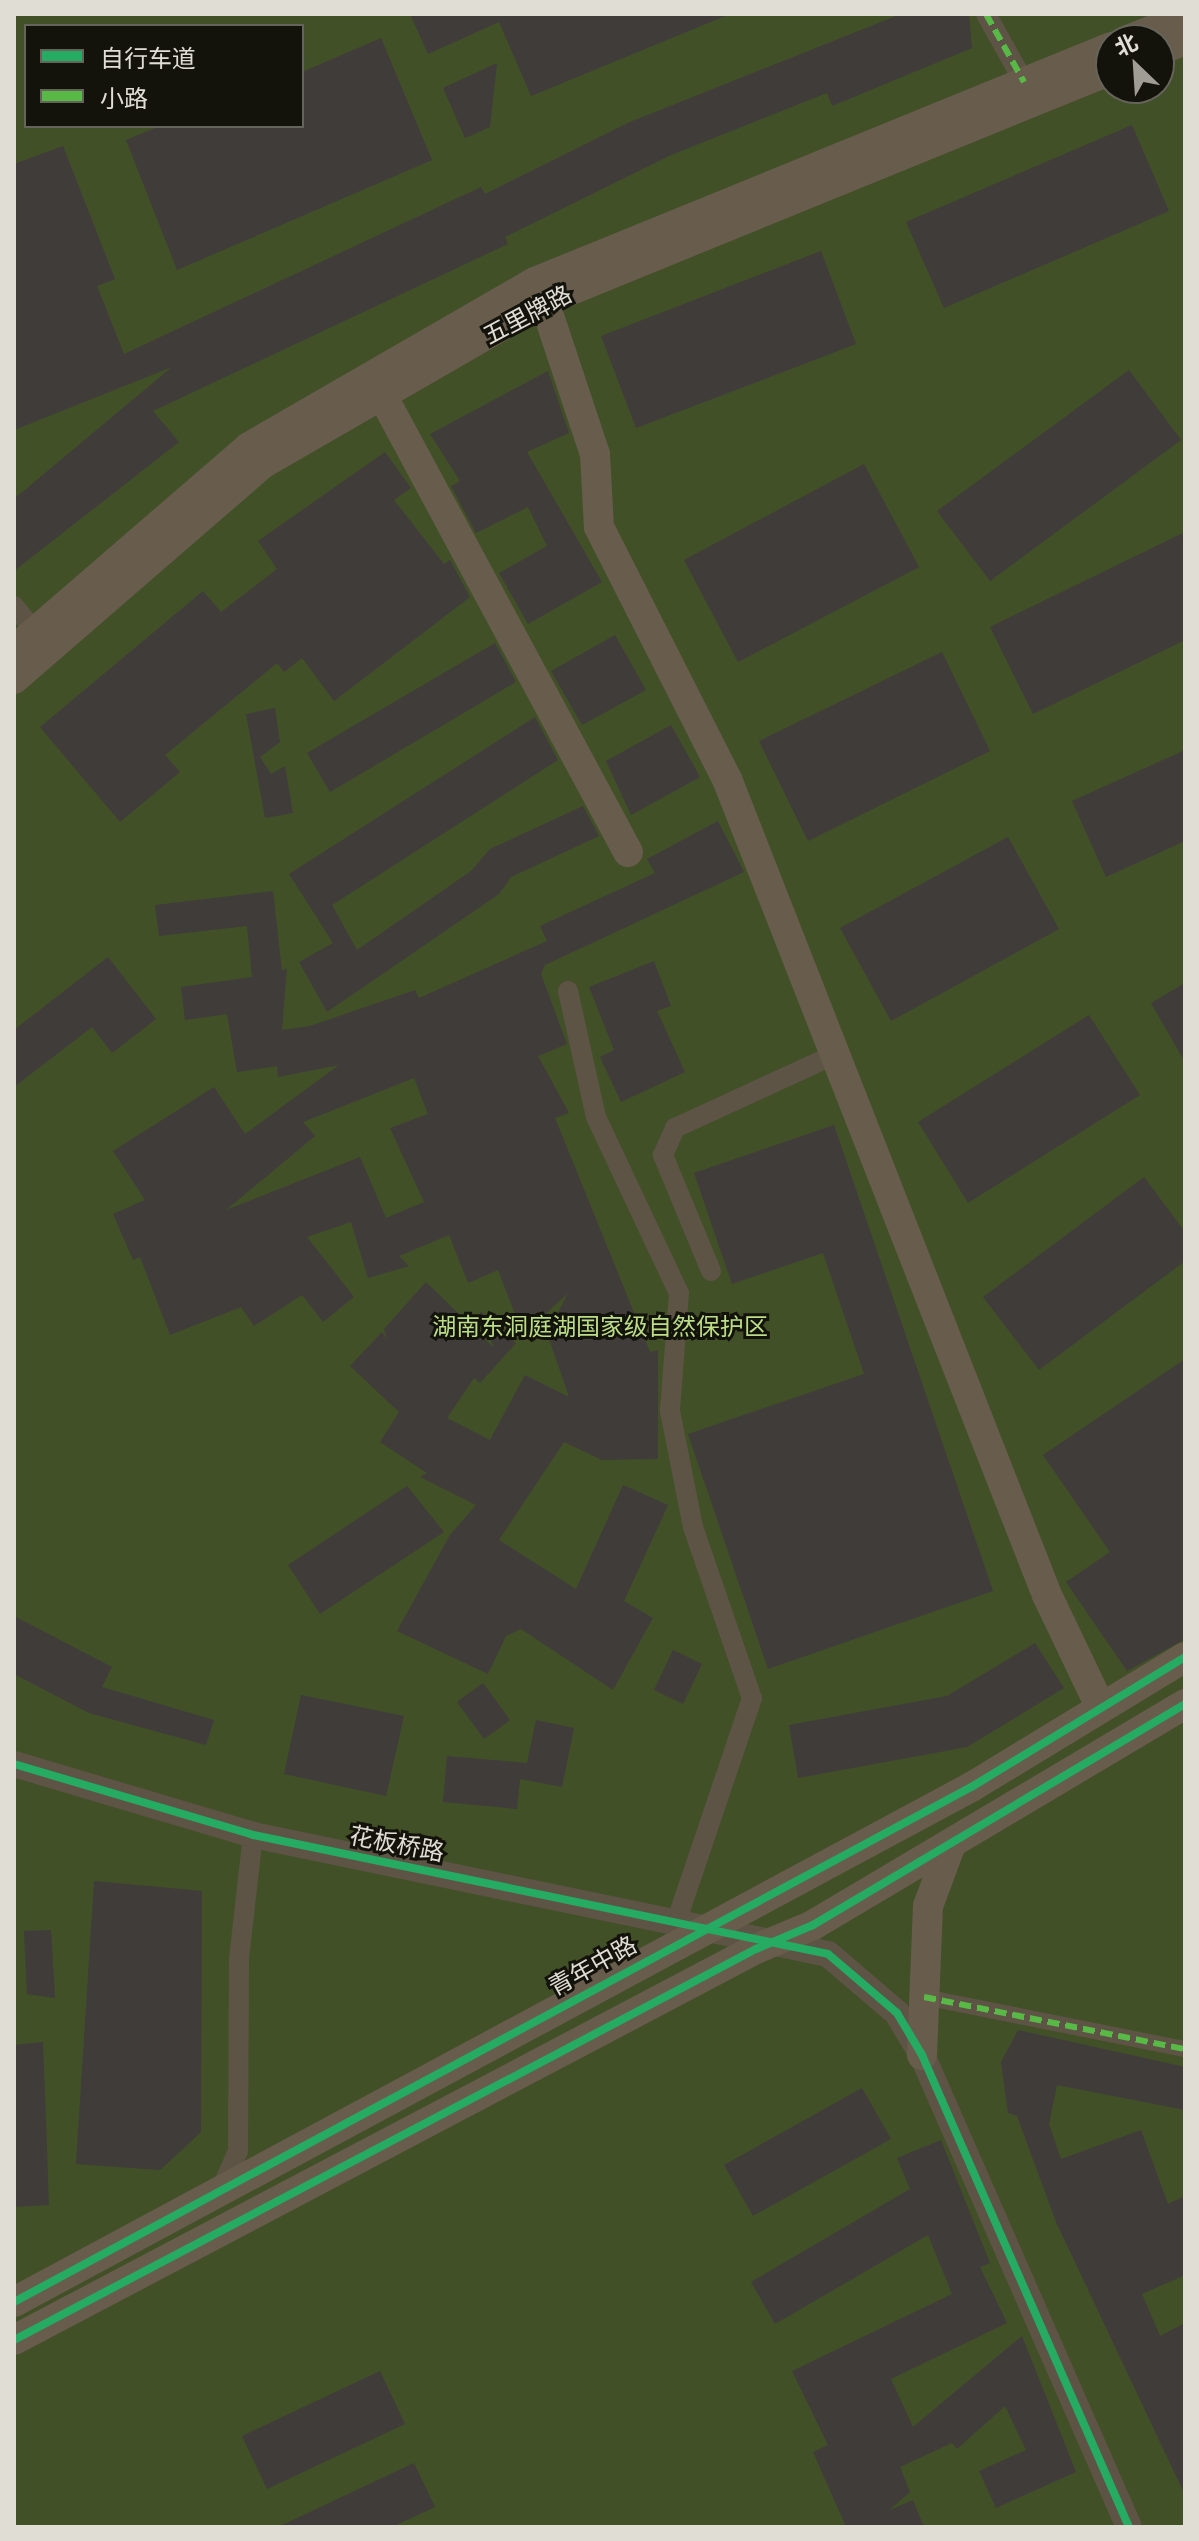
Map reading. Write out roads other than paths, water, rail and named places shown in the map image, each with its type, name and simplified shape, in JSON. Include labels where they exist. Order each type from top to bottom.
[{"type":"main road","name":"五里牌路","points":[[14,679],[33,644],[249,447],[535,282],[1095,53]]},
{"type":"main road","name":"五里牌路","points":[[33,644],[262,464],[544,301],[1095,77]]},
{"type":"main road","points":[[544,301],[595,454],[599,527],[727,779],[1047,1595],[1101,1708]]},
{"type":"main road","points":[[382,395],[628,852]]},
{"type":"main road","name":"青年中路","points":[[14,2302],[218,2195],[692,1922],[973,1786],[1185,1657]]},
{"type":"main road","points":[[14,2340],[950,1847],[1185,1704]]},
{"type":"main road","points":[[922,2055],[928,1906],[950,1847]]},
{"type":"street","points":[[986,14],[1024,82]]},
{"type":"street","points":[[14,606],[33,644]]},
{"type":"street","points":[[568,991],[596,1117],[679,1293],[670,1411],[693,1527],[752,1698],[692,1922]]},
{"type":"street","points":[[711,1271],[663,1155],[675,1128],[836,1054]]},
{"type":"street","name":"花板桥路","points":[[14,1764],[253,1835],[692,1922],[828,1954],[897,2013],[922,2055],[1129,2527]]},
{"type":"street","points":[[218,2195],[238,2151],[239,1959],[253,1835]]},
{"type":"street","points":[[924,1997],[1185,2049]]},
{"type":"park label","name":"湖南东洞庭湖国家级自然保护区","points":[[600,1326]]}]
